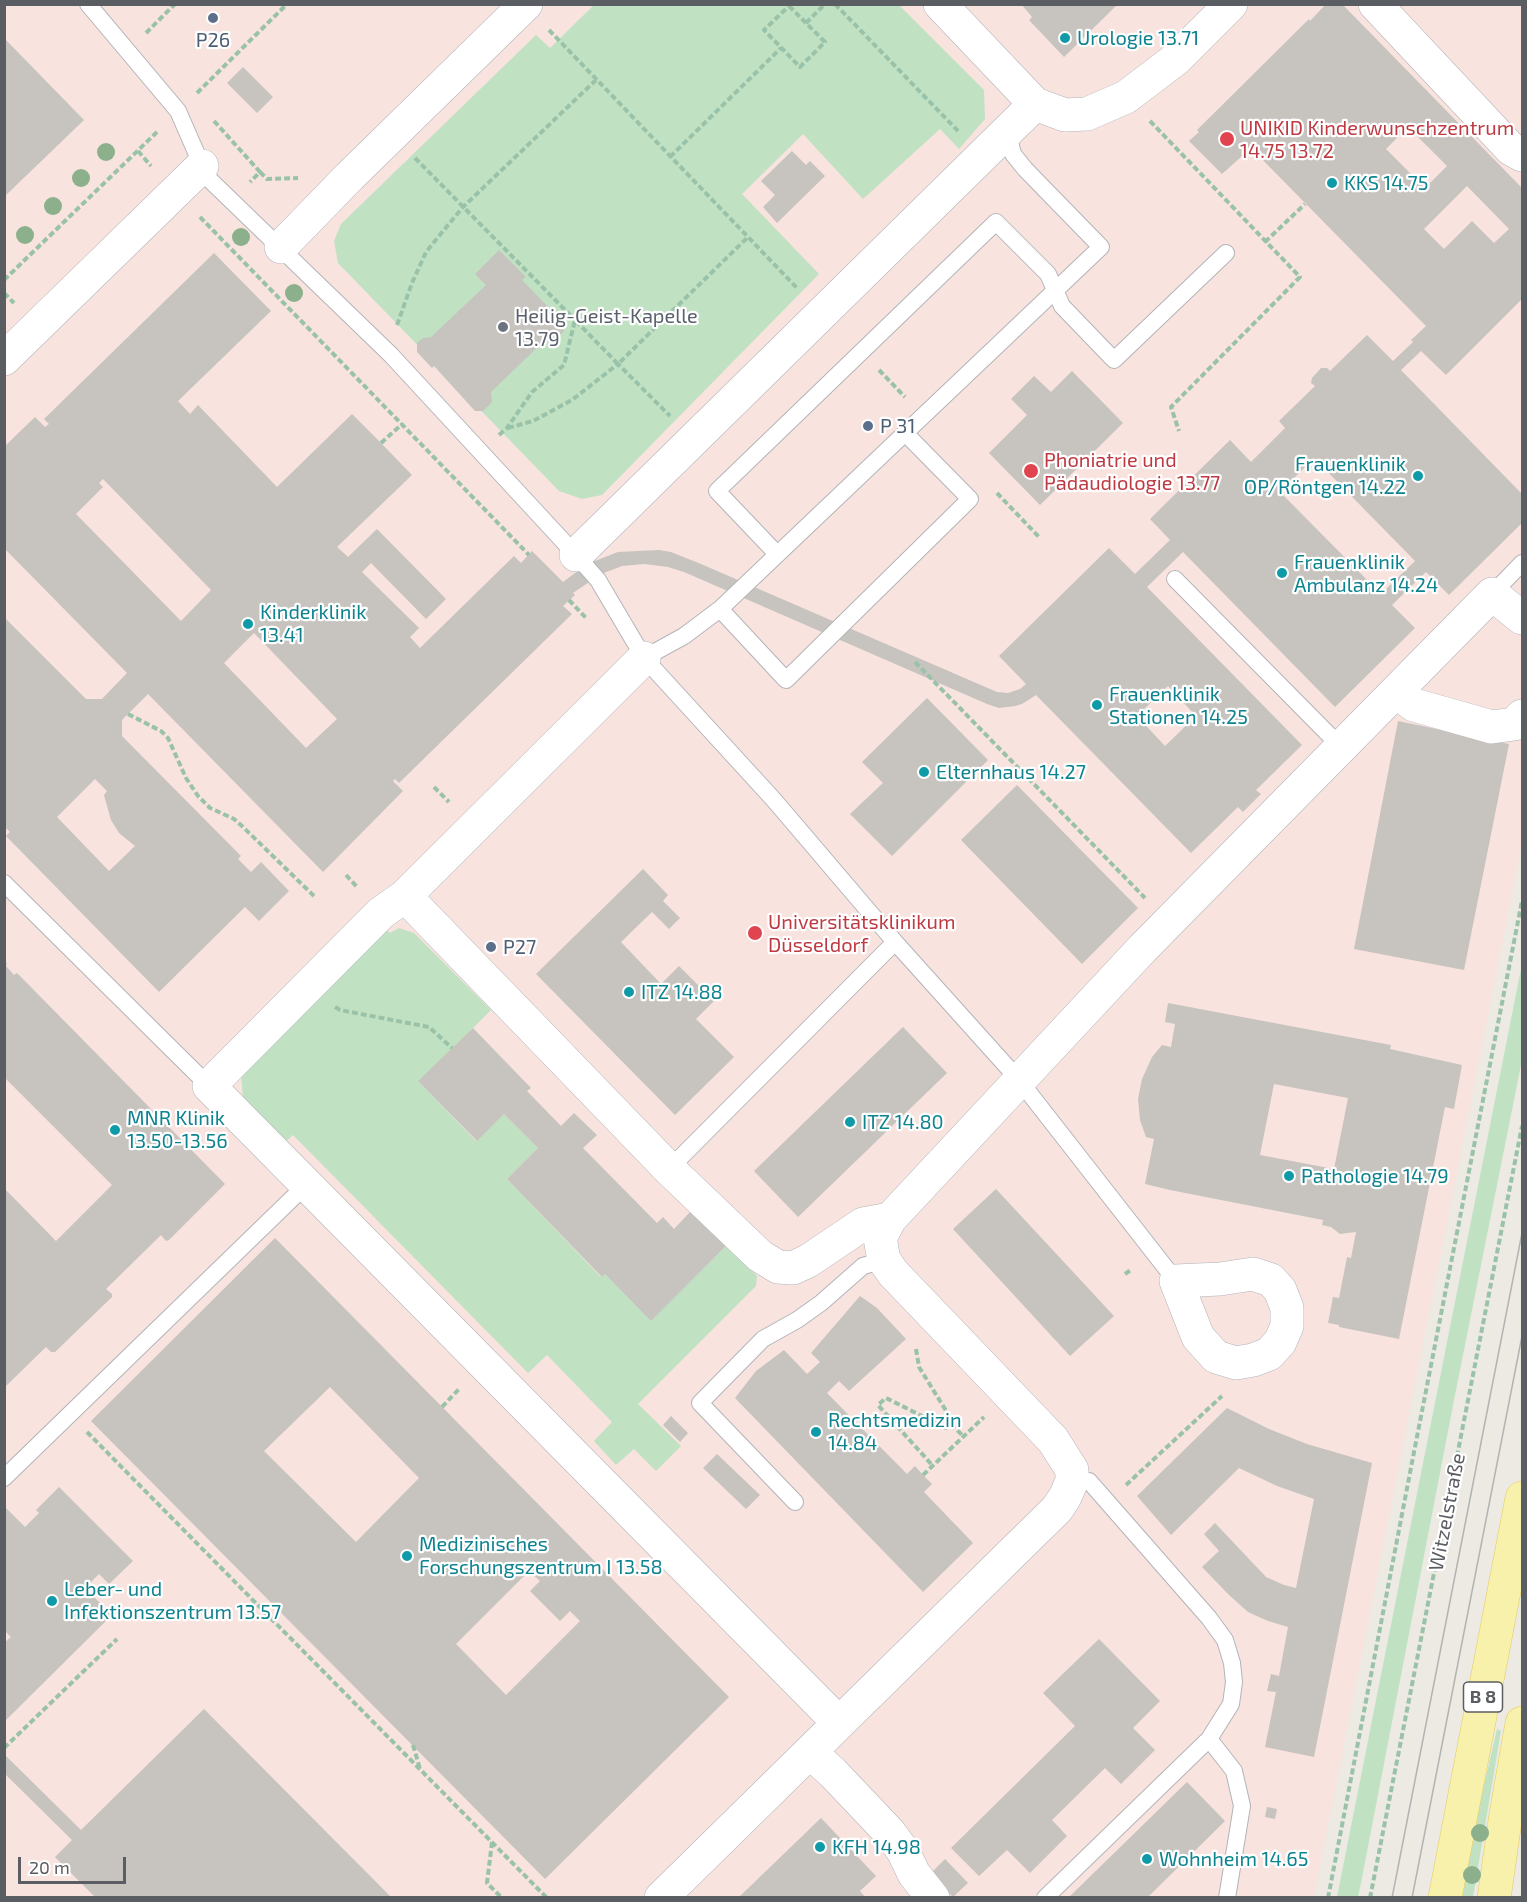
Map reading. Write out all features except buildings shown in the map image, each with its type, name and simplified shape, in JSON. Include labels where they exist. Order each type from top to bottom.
[{"type":"main road","name":"B 8","points":[[1445,1898],[1522,1498]]},
{"type":"main road","name":"B 8","points":[[1494,1898],[1522,1723]]},
{"type":"street","points":[[940,4],[1035,104],[1065,115],[1086,114],[1126,97],[1176,59],[1231,4]]},
{"type":"street","points":[[1375,4],[1511,149],[1522,155]]},
{"type":"street","points":[[281,247],[349,177],[526,5]]},
{"type":"street","points":[[576,555],[1035,104]]},
{"type":"street","points":[[4,359],[202,166]]},
{"type":"street","points":[[661,1898],[1057,1509],[1072,1481],[1072,1470],[1068,1460],[1053,1440],[893,1273],[884,1260],[880,1238],[890,1219],[1169,922],[1492,594],[1522,618]]},
{"type":"street","points":[[644,658],[405,896],[381,913],[209,1086],[839,1723]]},
{"type":"street","points":[[1396,692],[1414,705],[1492,727],[1520,722]]},
{"type":"street","points":[[405,896],[669,1169],[760,1256],[778,1267],[793,1268],[808,1261],[863,1224],[890,1219]]},
{"type":"street","points":[[810,1752],[889,1832],[903,1851],[926,1895]]},
{"type":"lane","points":[[88,4],[178,111],[211,181],[390,355],[598,580],[644,658],[774,800],[895,942],[1019,1080],[1176,1281]]},
{"type":"lane","points":[[644,658],[684,636],[720,609],[1101,247],[1025,169],[1014,154],[1007,130]]},
{"type":"lane","points":[[777,554],[717,490],[996,222],[1048,274],[1062,306],[1114,360],[1226,253]]},
{"type":"lane","points":[[720,609],[786,680],[970,499],[905,433]]},
{"type":"lane","points":[[1492,594],[1522,563]]},
{"type":"lane","points":[[1175,579],[1341,747]]},
{"type":"lane","points":[[4,883],[209,1086]]},
{"type":"lane","points":[[669,1169],[895,942]]},
{"type":"lane","points":[[4,1478],[306,1185]]},
{"type":"lane","points":[[795,1502],[700,1403],[763,1339],[822,1303],[862,1266],[884,1260]]},
{"type":"lane","points":[[1045,1898],[1209,1739],[1231,1704],[1234,1682],[1233,1663],[1225,1640],[1209,1618],[1089,1481],[1072,1481]]},
{"type":"lane","points":[[1209,1739],[1234,1771],[1242,1806],[1227,1898]]},
{"type":"path","points":[[128,50],[175,4]]},
{"type":"path","points":[[4,280],[287,4]]},
{"type":"path","points":[[806,23],[825,4]]},
{"type":"path","points":[[835,4],[981,156]]},
{"type":"path","points":[[526,5],[822,313]]},
{"type":"path","points":[[789,6],[825,42],[800,67],[782,48],[764,30],[789,6]]},
{"type":"path","points":[[670,157],[782,48]]},
{"type":"path","points":[[390,355],[398,321],[426,252],[464,207],[596,80]]},
{"type":"path","points":[[138,151],[176,193],[529,555]]},
{"type":"path","points":[[421,165],[668,413]]},
{"type":"path","points":[[1265,242],[1305,204]]},
{"type":"path","points":[[507,428],[533,421],[572,400],[618,364],[748,237]]},
{"type":"path","points":[[480,451],[507,428],[532,392],[564,365],[575,320]]},
{"type":"path","points":[[381,443],[402,424]]},
{"type":"path","points":[[570,600],[591,623]]},
{"type":"path","points":[[915,662],[1169,922]]},
{"type":"path","points":[[128,714],[161,731],[168,738],[186,778],[198,796],[210,808],[234,819],[314,896]]},
{"type":"path","points":[[1328,1898],[1522,901]]},
{"type":"path","points":[[308,986],[340,1010],[429,1027],[452,1048]]},
{"type":"path","name":"Witzelstraße","points":[[1370,1898],[1522,1126]]},
{"type":"path","points":[[925,1307],[913,1328],[919,1367],[953,1422],[946,1428],[886,1398],[878,1405],[933,1466]]},
{"type":"path","points":[[1107,1502],[1223,1395]]},
{"type":"path","points":[[70,1414],[547,1898]]},
{"type":"path","points":[[951,1424],[964,1437]]},
{"type":"path","points":[[923,1475],[976,1425]]},
{"type":"path","points":[[4,1748],[117,1639]]},
{"type":"path","points":[[413,1745],[420,1770]]},
{"type":"path","points":[[492,1842],[487,1883],[502,1898]]},
{"type":"shaded area","name":"Universitätsklinikum Düsseldorf","points":[[5,5],[1522,5],[1522,843],[1314,1897],[5,1898]]},
{"type":"green space","points":[[594,5],[899,5],[984,90],[985,119],[959,149],[940,129],[863,199],[803,134],[742,194],[819,274],[602,495],[582,499],[559,491],[338,263],[334,241],[341,224],[536,35],[550,48]]},
{"type":"green space","points":[[383,927],[390,933],[399,928],[414,933],[491,1010],[419,1082],[476,1141],[504,1114],[538,1148],[507,1179],[601,1277],[605,1274],[651,1320],[726,1246],[757,1276],[756,1286],[638,1404],[681,1446],[656,1471],[634,1449],[616,1465],[594,1441],[612,1422],[547,1355],[528,1373],[293,1135],[282,1145],[243,1100],[241,1071]]},
{"type":"green space","points":[[1522,964],[1522,1060],[1361,1883],[1358,1897],[1337,1897]]},
{"type":"green space","points":[[1497,1729],[1501,1731],[1473,1897],[1462,1898],[1479,1807]]},
{"type":"tram line","points":[[1392,1898],[1522,1233]]},
{"type":"tram line","points":[[1412,1898],[1522,1336]]},
{"type":"place","name":"P26","points":[[213,18]]},
{"type":"place","name":"Urologie 13.71","points":[[1065,38]]},
{"type":"place","name":"UNIKID Kinderwunschzentrum 14.75 13.72","points":[[1227,139]]},
{"type":"place","name":"KKS 14.75","points":[[1332,183]]},
{"type":"place","name":"Heilig-Geist-Kapelle 13.79","points":[[503,327]]},
{"type":"place","name":"P 31","points":[[868,426]]},
{"type":"place","name":"Phoniatrie und Pädaudiologie 13.77","points":[[1031,471]]},
{"type":"place","name":"Frauenklinik OP/Röntgen 14.22","points":[[1418,476]]},
{"type":"place","name":"Frauenklinik Ambulanz 14.24","points":[[1282,573]]},
{"type":"place","name":"Kinderklinik 13.41","points":[[248,624]]},
{"type":"place","name":"Frauenklinik Stationen 14.25","points":[[1097,705]]},
{"type":"place","name":"Elternhaus 14.27","points":[[924,772]]},
{"type":"place","name":"Universitätsklinikum Düsseldorf","points":[[755,933]]},
{"type":"place","name":"P27","points":[[491,947]]},
{"type":"place","name":"ITZ 14.88","points":[[629,992]]},
{"type":"place","name":"ITZ 14.80","points":[[850,1122]]},
{"type":"place","name":"MNR Klinik 13.50-13.56","points":[[115,1130]]},
{"type":"place","name":"Pathologie 14.79","points":[[1289,1176]]},
{"type":"place","name":"Rechtsmedizin 14.84","points":[[816,1432]]},
{"type":"place","name":"Medizinisches Forschungszentrum I 13.58","points":[[407,1556]]},
{"type":"place","name":"Leber- und Infektionszentrum 13.57","points":[[52,1601]]},
{"type":"place","name":"KFH 14.98","points":[[820,1847]]},
{"type":"place","name":"Wohnheim 14.65","points":[[1147,1859]]}]
